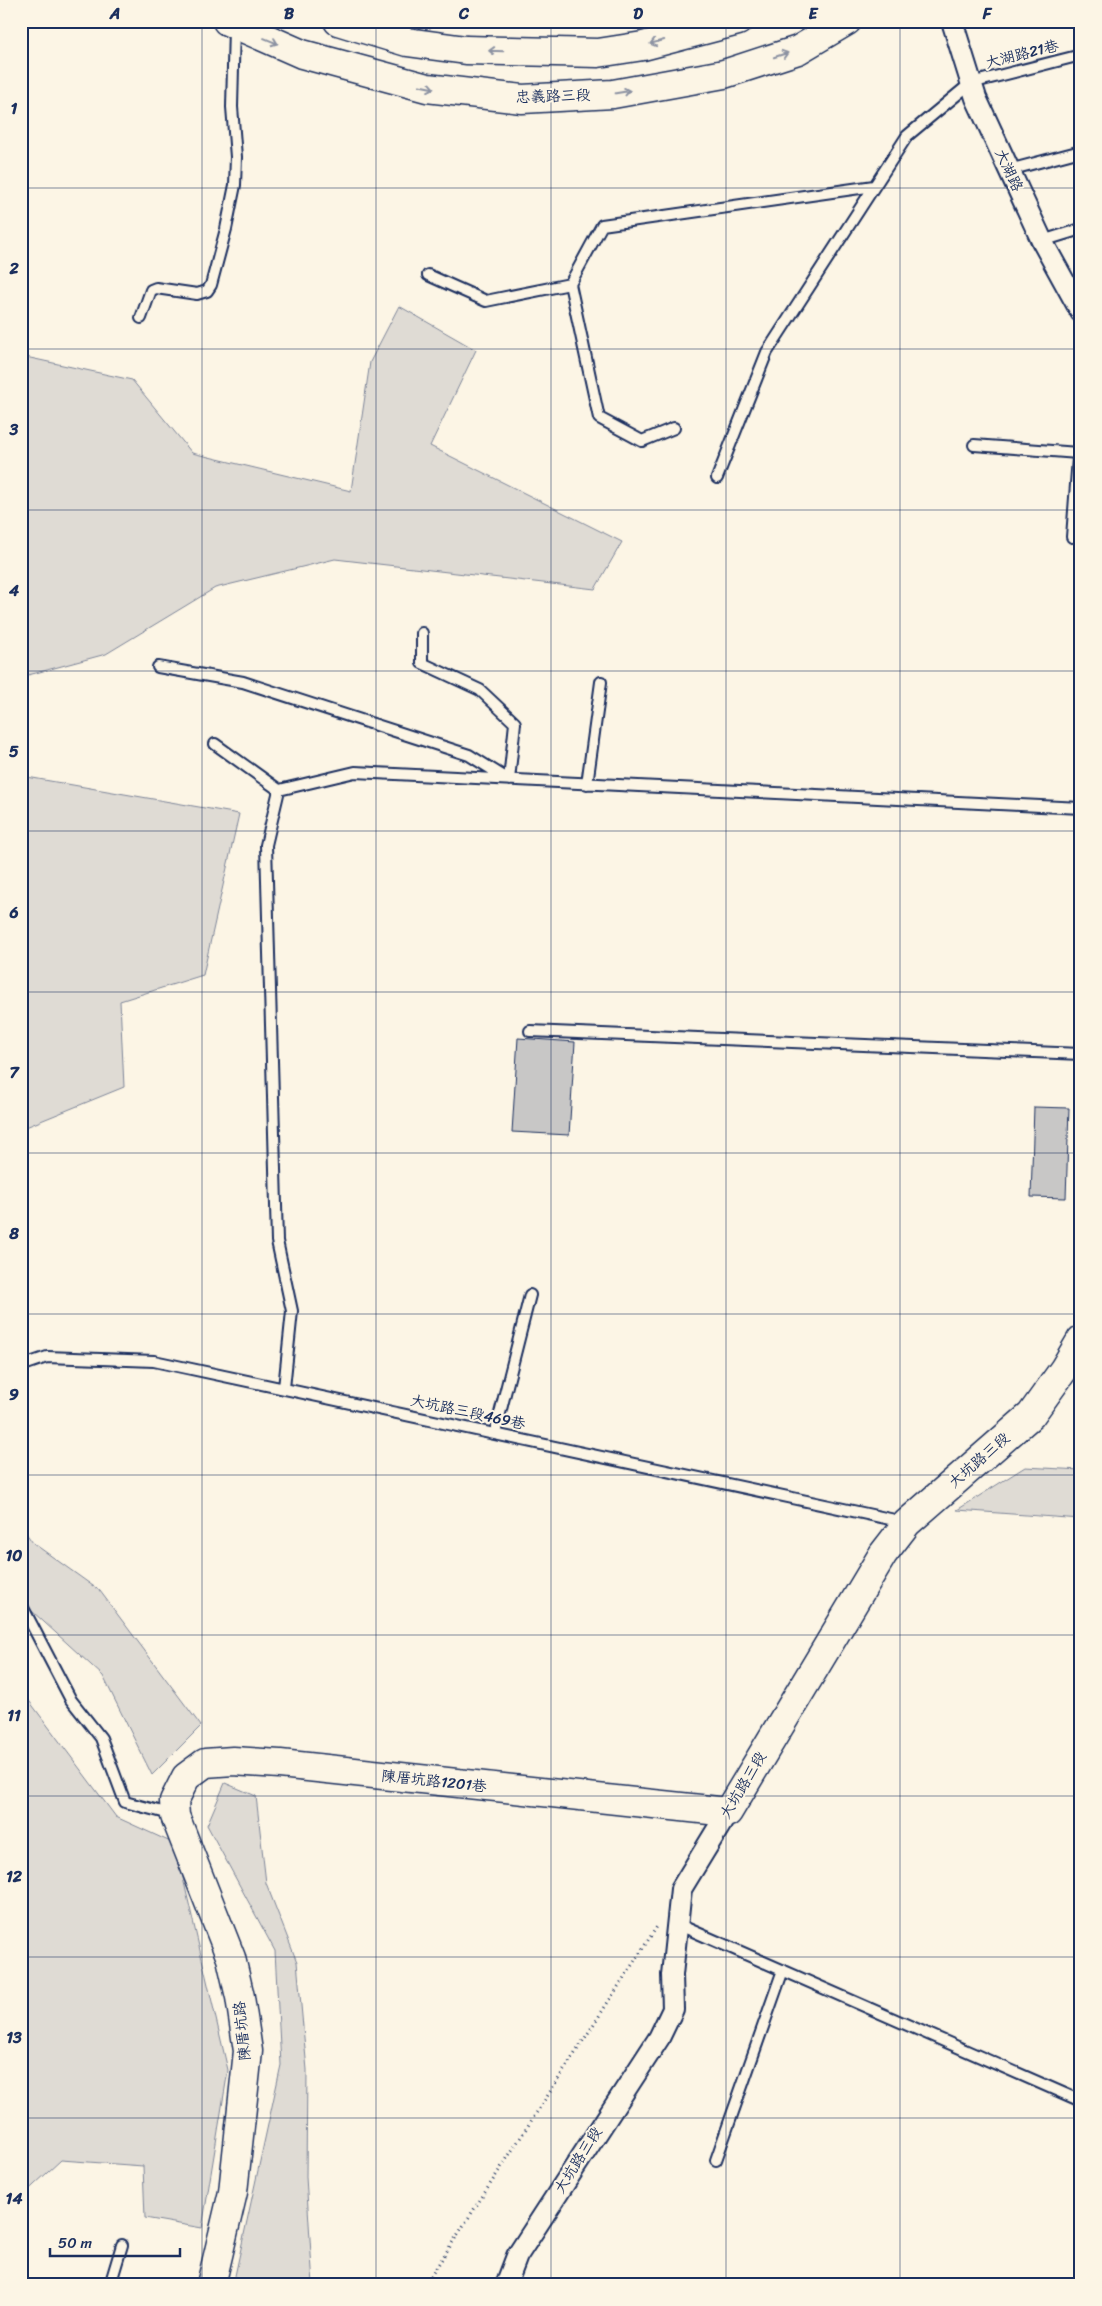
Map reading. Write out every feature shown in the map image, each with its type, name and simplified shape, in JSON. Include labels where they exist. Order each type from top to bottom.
[{"type":"street","points":[[338,21],[407,42],[466,50],[598,53],[643,46],[738,21]]},
{"type":"street","name":"忠義路三段","points":[[230,23],[302,54],[427,88],[522,99],[613,94],[724,74],[798,50],[848,21]]},
{"type":"street","name":"大湖路","points":[[952,21],[971,83],[1009,170],[1042,241],[1081,312]]},
{"type":"street","name":"大坑路三段","points":[[506,2285],[517,2256],[659,2038],[673,2009],[669,1922],[681,1889],[883,1554],[907,1523],[1031,1414],[1064,1368],[1081,1340]]},
{"type":"street","name":"陳厝坑路1201巷","points":[[175,1816],[174,1801],[186,1777],[205,1763],[233,1761],[280,1764],[728,1812]]},
{"type":"street","name":"陳厝坑路","points":[[175,1816],[231,1958],[248,2051],[233,2192],[211,2285]]},
{"type":"lane","points":[[141,318],[151,290],[156,288],[197,294],[207,290],[210,284],[236,186],[230,23]]},
{"type":"lane","name":"大湖路21巷","points":[[971,83],[1081,54]]},
{"type":"lane","points":[[717,478],[767,352],[907,136],[971,83]]},
{"type":"lane","points":[[1009,170],[1081,151]]},
{"type":"lane","points":[[674,428],[642,441],[599,418],[570,284],[602,225],[874,186]]},
{"type":"lane","points":[[1042,241],[1081,229]]},
{"type":"lane","points":[[428,275],[486,301],[570,284]]},
{"type":"lane","points":[[1072,537],[1081,418]]},
{"type":"lane","points":[[974,445],[1078,453]]},
{"type":"lane","points":[[422,632],[422,663],[480,690],[515,723],[509,780]]},
{"type":"lane","points":[[158,667],[253,685],[469,755],[509,780]]},
{"type":"lane","points":[[587,784],[601,682]]},
{"type":"lane","points":[[215,744],[279,790],[355,772],[1081,808]]},
{"type":"lane","points":[[279,790],[266,845],[277,1241],[292,1311],[284,1388]]},
{"type":"lane","points":[[530,1031],[1081,1054]]},
{"type":"lane","points":[[495,1433],[530,1295]]},
{"type":"lane","name":"大坑路三段469巷","points":[[21,1366],[47,1357],[154,1361],[907,1523]]},
{"type":"lane","points":[[21,1604],[71,1700],[101,1738],[125,1802],[175,1816]]},
{"type":"lane","points":[[669,1922],[1081,2101]]},
{"type":"lane","points":[[716,2160],[783,1970]]},
{"type":"lane","points":[[110,2285],[122,2245]]},
{"type":"path","points":[[425,2285],[669,1922]]},
{"type":"shaded area","points":[[399,306],[476,350],[430,446],[622,542],[595,589],[335,559],[215,588],[106,654],[21,677],[21,356],[132,380],[192,453],[351,491],[370,362]]},
{"type":"shaded area","points":[[21,747],[27,777],[239,814],[203,975],[120,1001],[124,1087],[21,1129]]},
{"type":"shaded area","points":[[1025,1467],[1081,1470],[1081,1519],[957,1510]]},
{"type":"shaded area","points":[[21,1526],[33,1543],[100,1591],[201,1726],[152,1775],[103,1676],[21,1601]]},
{"type":"shaded area","points":[[21,1690],[116,1817],[175,1844],[228,2070],[202,2228],[145,2218],[143,2166],[61,2160],[21,2197]]},
{"type":"shaded area","points":[[225,1783],[256,1796],[266,1883],[297,1962],[307,2070],[306,2177],[313,2285],[233,2285],[281,2065],[275,1951],[207,1825]]},
{"type":"building","points":[[518,1038],[575,1042],[569,1135],[512,1132]]},
{"type":"building","points":[[1034,1107],[1069,1108],[1066,1198],[1031,1197]]}]
